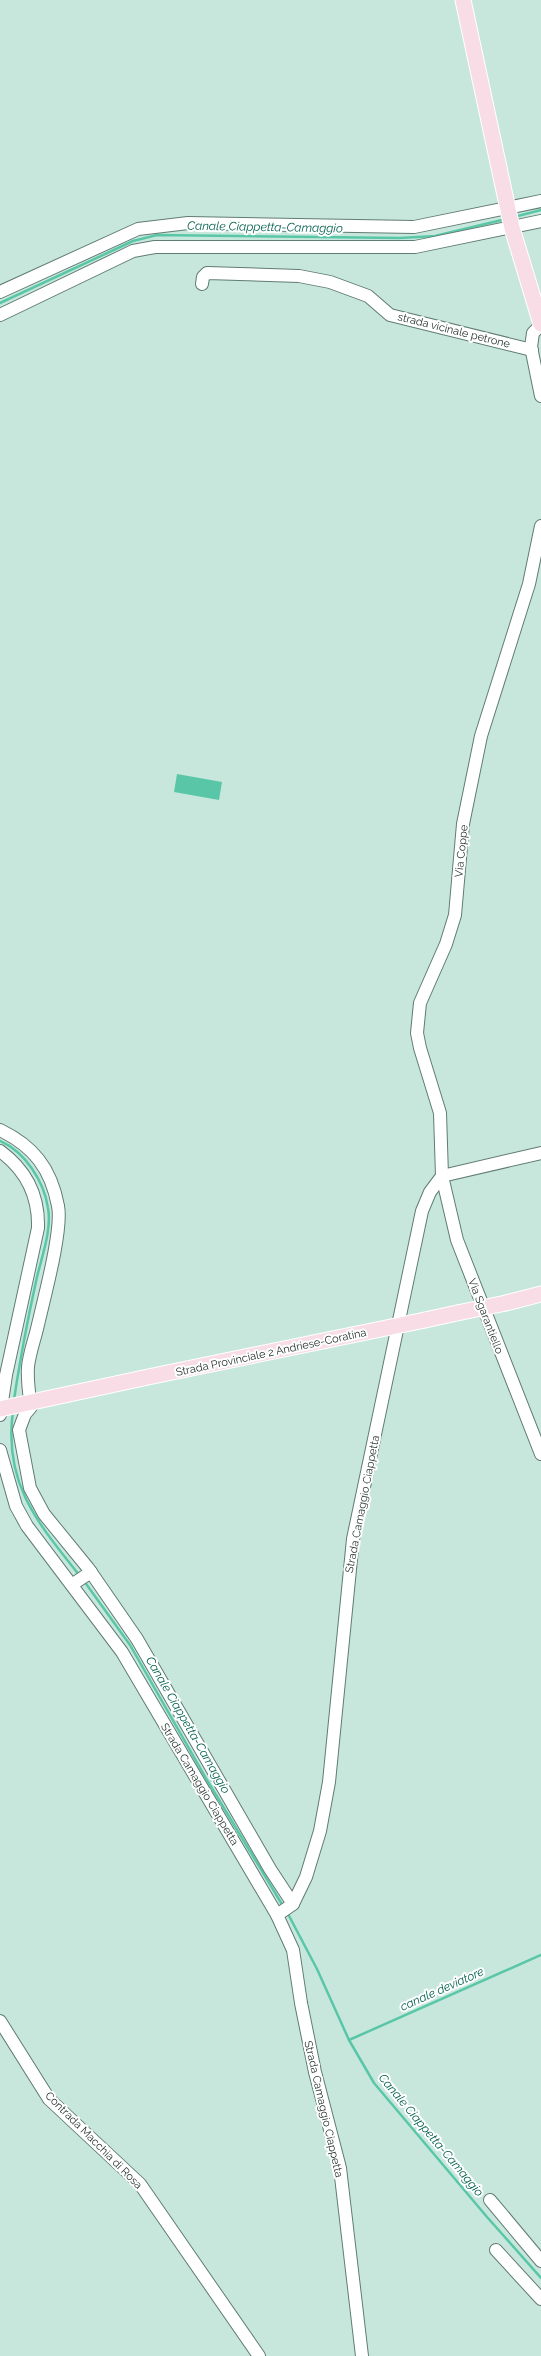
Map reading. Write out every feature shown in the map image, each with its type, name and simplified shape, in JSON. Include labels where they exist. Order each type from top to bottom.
[{"type":"main road","points":[[462,0],[510,218],[541,325]]},
{"type":"main road","name":"Strada Provinciale 2 Andriese-Coratina","points":[[0,1409],[506,1303],[541,1294]]},
{"type":"main road","points":[[506,1303],[541,1300]]},
{"type":"street","points":[[0,315],[133,251],[155,247],[415,247],[510,218],[541,201]]},
{"type":"street","points":[[14,308],[2,291],[138,229],[188,223],[414,227],[510,218],[541,221]]},
{"type":"street","points":[[263,246],[264,224]]},
{"type":"street","name":"strada vicinale petrone","points":[[202,284],[203,278],[207,273],[309,277],[330,282],[368,296],[390,315],[532,350]]},
{"type":"street","points":[[541,325],[533,333],[532,350],[541,396]]},
{"type":"street","name":"Via Coppe","points":[[442,1176],[440,1113],[420,1048],[418,1017],[427,985],[446,944],[455,915],[463,824],[481,736],[529,584],[541,526]]},
{"type":"street","points":[[0,1130],[20,1140],[43,1164],[59,1207],[58,1229],[28,1366],[27,1388],[31,1407],[25,1414],[19,1430],[22,1453],[30,1488],[44,1514],[91,1572],[137,1639],[270,1869],[285,1909]]},
{"type":"street","points":[[0,1151],[11,1159],[20,1170],[34,1192],[38,1209],[38,1228],[6,1375],[0,1415]]},
{"type":"street","points":[[442,1176],[541,1153]]},
{"type":"street","name":"Via Sgarantiello","points":[[442,1176],[457,1240],[541,1454]]},
{"type":"street","name":"Strada Camaggio Ciappetta","points":[[285,1909],[314,1853],[329,1782],[353,1538],[422,1211],[430,1192],[442,1176]]},
{"type":"street","points":[[18,1319],[38,1324]]},
{"type":"street","name":"Strada Camaggio Ciappetta","points":[[0,1450],[16,1506],[27,1526],[73,1584],[122,1652],[192,1770],[285,1909],[314,2072],[340,2168],[362,2356]]},
{"type":"street","points":[[73,1584],[91,1572]]},
{"type":"street","points":[[192,1770],[208,1762]]},
{"type":"street","name":"Contrada Macchia di Rosa","points":[[0,2021],[49,2099],[140,2184],[259,2356]]},
{"type":"street","points":[[490,2200],[541,2261]]},
{"type":"street","points":[[496,2250],[541,2299]]},
{"type":"shaded area","points":[[177,774],[222,782],[219,800],[174,792]]},
{"type":"waterway","name":"Canale Ciappetta-Camaggio","points":[[514,217],[541,210]]},
{"type":"waterway","name":"Canale Ciappetta-Camaggio","points":[[0,303],[133,241],[157,235],[400,238],[435,236],[506,219]]},
{"type":"waterway","name":"Canale Ciappetta-Camaggio","points":[[0,1141],[17,1152],[32,1168],[38,1178],[46,1198],[49,1216],[48,1234],[27,1323],[14,1400]]},
{"type":"waterway","name":"Canale Ciappetta-Camaggio","points":[[13,1411],[11,1437],[13,1460],[27,1501],[50,1538],[80,1576]]},
{"type":"waterway","name":"Canale Ciappetta-Camaggio","points":[[84,1581],[130,1645],[207,1780],[283,1906]]},
{"type":"waterway","name":"Canale Ciappetta-Camaggio","points":[[287,1912],[317,1969],[349,2040],[374,2083],[487,2217],[541,2278]]},
{"type":"waterway","name":"canale deviatore","points":[[349,2040],[541,1955]]}]
